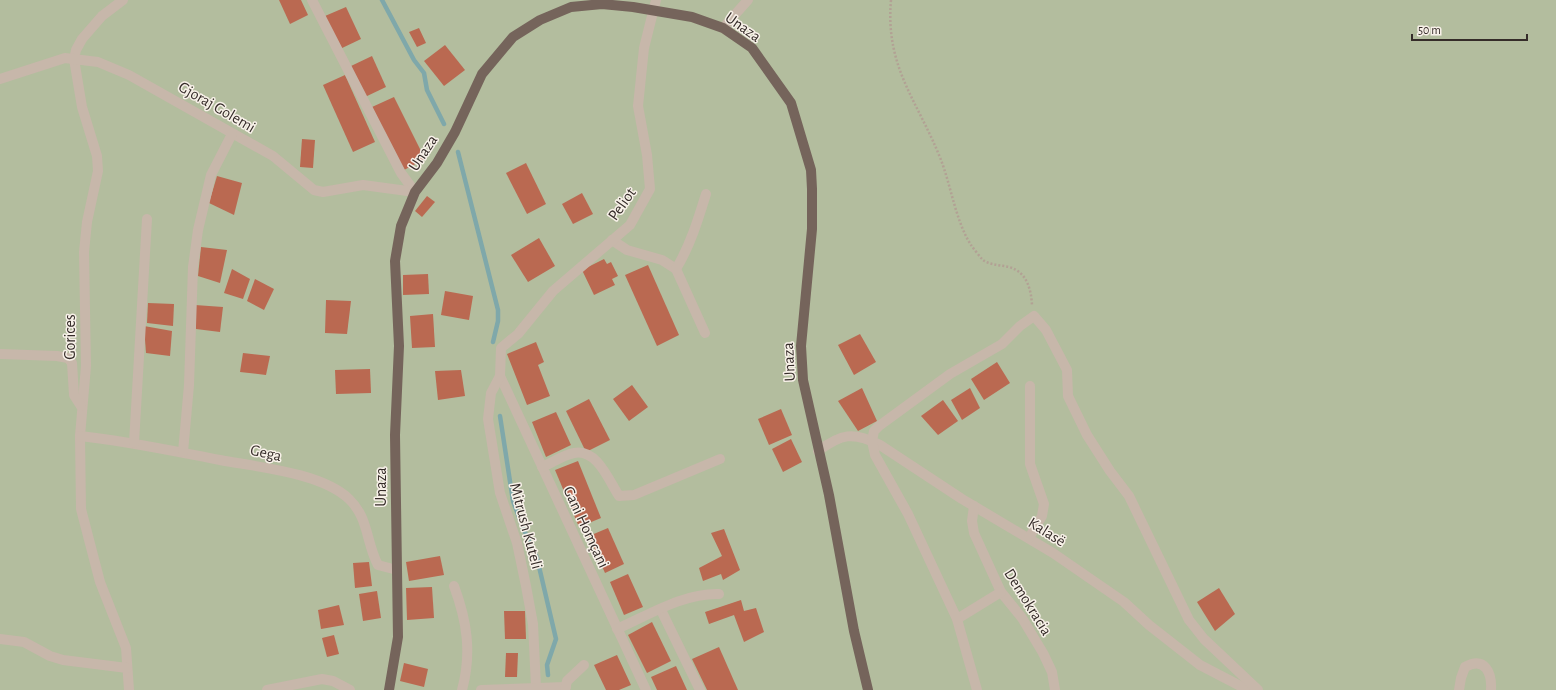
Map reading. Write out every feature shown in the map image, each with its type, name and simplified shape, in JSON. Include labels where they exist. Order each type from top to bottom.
[{"type":"main road","name":"Unaza","points":[[390,690],[398,637],[395,435],[399,346],[395,261],[401,226],[415,192],[440,157],[455,132],[482,74],[513,37],[569,4],[602,4],[654,10],[692,17],[722,28],[752,48],[791,103],[811,170],[812,229],[801,361],[818,451],[829,495],[854,631],[868,690]]},
{"type":"street","points":[[74,59],[76,50],[82,39],[102,16],[123,0]]},
{"type":"street","points":[[312,0],[401,173],[415,192]]},
{"type":"street","name":"Peliot","points":[[500,376],[500,348],[518,334],[553,291],[630,225],[650,189],[647,155],[638,106],[644,48],[656,0]]},
{"type":"street","points":[[722,28],[748,0]]},
{"type":"street","name":"Gjoraj Golemi","points":[[0,79],[65,58],[98,62],[129,74],[273,156],[314,190],[323,192],[363,185],[415,192]]},
{"type":"street","name":"Gorices","points":[[74,59],[82,107],[97,156],[98,171],[87,222],[84,252],[86,366],[81,406],[81,509],[100,582],[126,648],[129,690]]},
{"type":"street","points":[[183,452],[189,385],[193,268],[198,230],[211,175],[232,134]]},
{"type":"street","points":[[676,269],[692,234],[706,194]]},
{"type":"street","points":[[134,443],[147,219]]},
{"type":"street","points":[[612,240],[627,250],[662,260],[676,269],[705,333]]},
{"type":"street","points":[[977,690],[957,619],[908,514],[875,455],[872,441],[874,431],[879,426],[950,374],[1002,344],[1020,326],[1034,316],[1046,330],[1067,370],[1068,396],[1086,435],[1110,471],[1130,496],[1189,620],[1204,639],[1258,690]]},
{"type":"street","points":[[0,354],[58,356],[68,358],[72,363],[74,395],[81,406]]},
{"type":"street","name":"Gani Homçani","points":[[500,376],[646,690]]},
{"type":"street","name":"Mitrush Kuteli","points":[[500,376],[492,393],[489,404],[488,419],[490,439],[500,493],[517,543],[526,586],[533,624],[536,687]]},
{"type":"street","points":[[1029,538],[1042,516],[1044,504],[1030,464],[1030,386]]},
{"type":"street","name":"Kalasë","points":[[818,451],[830,442],[842,437],[853,435],[872,441],[901,457],[974,506],[1029,538],[1098,582],[1200,665],[1248,690]]},
{"type":"street","name":"Gega","points":[[80,436],[134,443],[307,477],[340,491],[360,513],[366,524],[373,555],[378,565],[398,570]]},
{"type":"street","points":[[542,467],[574,453],[590,456],[600,465],[619,496],[623,496],[634,495],[720,459]]},
{"type":"street","name":"Demokracia","points":[[974,506],[972,521],[974,534],[1001,592],[1032,633],[1052,672],[1055,690]]},
{"type":"street","points":[[454,586],[462,607],[468,640],[466,676],[462,690]]},
{"type":"street","points":[[957,619],[1001,592]]},
{"type":"street","points":[[617,629],[690,597],[703,593],[719,594]]},
{"type":"street","points":[[661,610],[700,690]]},
{"type":"street","points":[[0,639],[24,642],[50,656],[63,660],[127,668]]},
{"type":"street","points":[[1459,690],[1465,667],[1472,664],[1479,664],[1486,667],[1491,680],[1491,690]]},
{"type":"street","points":[[481,690],[536,687],[565,688],[567,681],[584,665]]},
{"type":"street","points":[[267,690],[322,679],[333,681],[350,690]]},
{"type":"path","points":[[891,0],[889,21],[892,46],[900,74],[940,158],[960,220],[971,244],[983,260],[1021,273],[1031,288],[1034,316]]},
{"type":"green space","points":[[0,0],[1556,0],[1556,690],[0,690]]},
{"type":"building","points":[[279,0],[301,0],[308,15],[290,24]]},
{"type":"building","points":[[346,7],[361,39],[340,49],[325,16]]},
{"type":"building","points":[[419,28],[426,43],[417,47],[409,32]]},
{"type":"building","points":[[445,45],[465,70],[444,86],[424,61]]},
{"type":"building","points":[[372,56],[386,87],[365,97],[351,66]]},
{"type":"building","points":[[345,75],[375,142],[353,152],[323,85]]},
{"type":"building","points":[[394,97],[425,159],[404,170],[372,107]]},
{"type":"building","points":[[302,139],[315,140],[313,168],[300,167]]},
{"type":"building","points":[[526,163],[546,204],[527,214],[506,173]]},
{"type":"building","points":[[217,176],[242,183],[234,215],[209,203]]},
{"type":"building","points":[[582,193],[593,214],[573,224],[562,204]]},
{"type":"building","points":[[427,196],[435,202],[422,217],[415,211]]},
{"type":"building","points":[[539,238],[555,266],[528,282],[511,255]]},
{"type":"building","points":[[201,247],[227,250],[220,283],[198,276]]},
{"type":"building","points":[[604,259],[607,264],[611,262],[618,276],[612,279],[615,285],[594,295],[582,270]]},
{"type":"building","points":[[648,265],[679,335],[657,346],[625,275]]},
{"type":"building","points":[[232,269],[250,279],[243,299],[224,293]]},
{"type":"building","points":[[428,274],[429,294],[403,295],[403,275]]},
{"type":"building","points":[[255,279],[274,289],[264,310],[247,301]]},
{"type":"building","points":[[445,291],[473,296],[469,320],[441,315]]},
{"type":"building","points":[[326,300],[351,301],[347,334],[325,333]]},
{"type":"building","points":[[148,303],[174,304],[173,326],[147,323]]},
{"type":"building","points":[[195,305],[223,307],[220,332],[196,329]]},
{"type":"building","points":[[433,314],[435,347],[412,348],[410,316]]},
{"type":"building","points":[[144,326],[172,331],[170,356],[146,353]]},
{"type":"building","points":[[860,334],[876,362],[854,375],[838,345]]},
{"type":"building","points":[[536,342],[544,362],[538,365],[550,396],[527,405],[507,354]]},
{"type":"building","points":[[243,353],[270,356],[266,375],[240,372]]},
{"type":"building","points":[[997,362],[1010,383],[984,400],[971,379]]},
{"type":"building","points":[[370,369],[371,393],[336,394],[335,370]]},
{"type":"building","points":[[461,370],[465,396],[438,400],[435,371]]},
{"type":"building","points":[[632,385],[648,407],[629,421],[613,399]]},
{"type":"building","points":[[862,388],[877,421],[858,431],[838,401]]},
{"type":"building","points":[[970,388],[980,408],[962,420],[951,400]]},
{"type":"building","points":[[589,399],[610,440],[586,452],[566,411]]},
{"type":"building","points":[[943,400],[958,421],[938,435],[921,416]]},
{"type":"building","points":[[781,409],[792,435],[769,445],[758,419]]},
{"type":"building","points":[[556,412],[571,445],[546,457],[532,422]]},
{"type":"building","points":[[791,439],[802,462],[783,472],[772,449]]},
{"type":"building","points":[[578,461],[601,518],[579,527],[555,470]]},
{"type":"building","points":[[608,528],[624,564],[605,573],[589,536]]},
{"type":"building","points":[[724,529],[740,570],[723,580],[721,574],[703,581],[699,568],[722,556],[711,533]]},
{"type":"building","points":[[440,556],[444,575],[409,581],[406,562]]},
{"type":"building","points":[[369,562],[372,586],[355,588],[353,563]]},
{"type":"building","points":[[628,574],[643,607],[624,615],[610,582]]},
{"type":"building","points":[[432,587],[434,618],[407,620],[406,588]]},
{"type":"building","points":[[1219,588],[1235,614],[1215,631],[1197,602]]},
{"type":"building","points":[[377,591],[381,618],[363,621],[359,594]]},
{"type":"building","points":[[741,600],[744,611],[756,608],[764,632],[744,642],[734,615],[709,624],[705,612]]},
{"type":"building","points":[[339,605],[344,625],[321,629],[318,610]]},
{"type":"building","points":[[504,611],[525,611],[526,639],[505,639]]},
{"type":"building","points":[[652,622],[671,661],[647,673],[628,635]]},
{"type":"building","points":[[334,635],[339,654],[327,657],[322,638]]},
{"type":"building","points":[[719,647],[738,690],[707,690],[692,659]]},
{"type":"building","points":[[506,653],[518,653],[517,677],[505,677]]},
{"type":"building","points":[[617,655],[631,685],[619,690],[606,690],[594,665]]},
{"type":"building","points":[[404,663],[428,669],[424,687],[400,681]]},
{"type":"building","points":[[676,666],[687,690],[657,690],[651,677]]},
{"type":"waterway","points":[[382,0],[414,60],[424,73],[427,90],[444,124]]},
{"type":"waterway","points":[[458,152],[498,310],[498,321],[493,342]]},
{"type":"waterway","points":[[500,416],[513,501],[523,528],[537,558],[556,639],[547,665],[548,675]]}]
